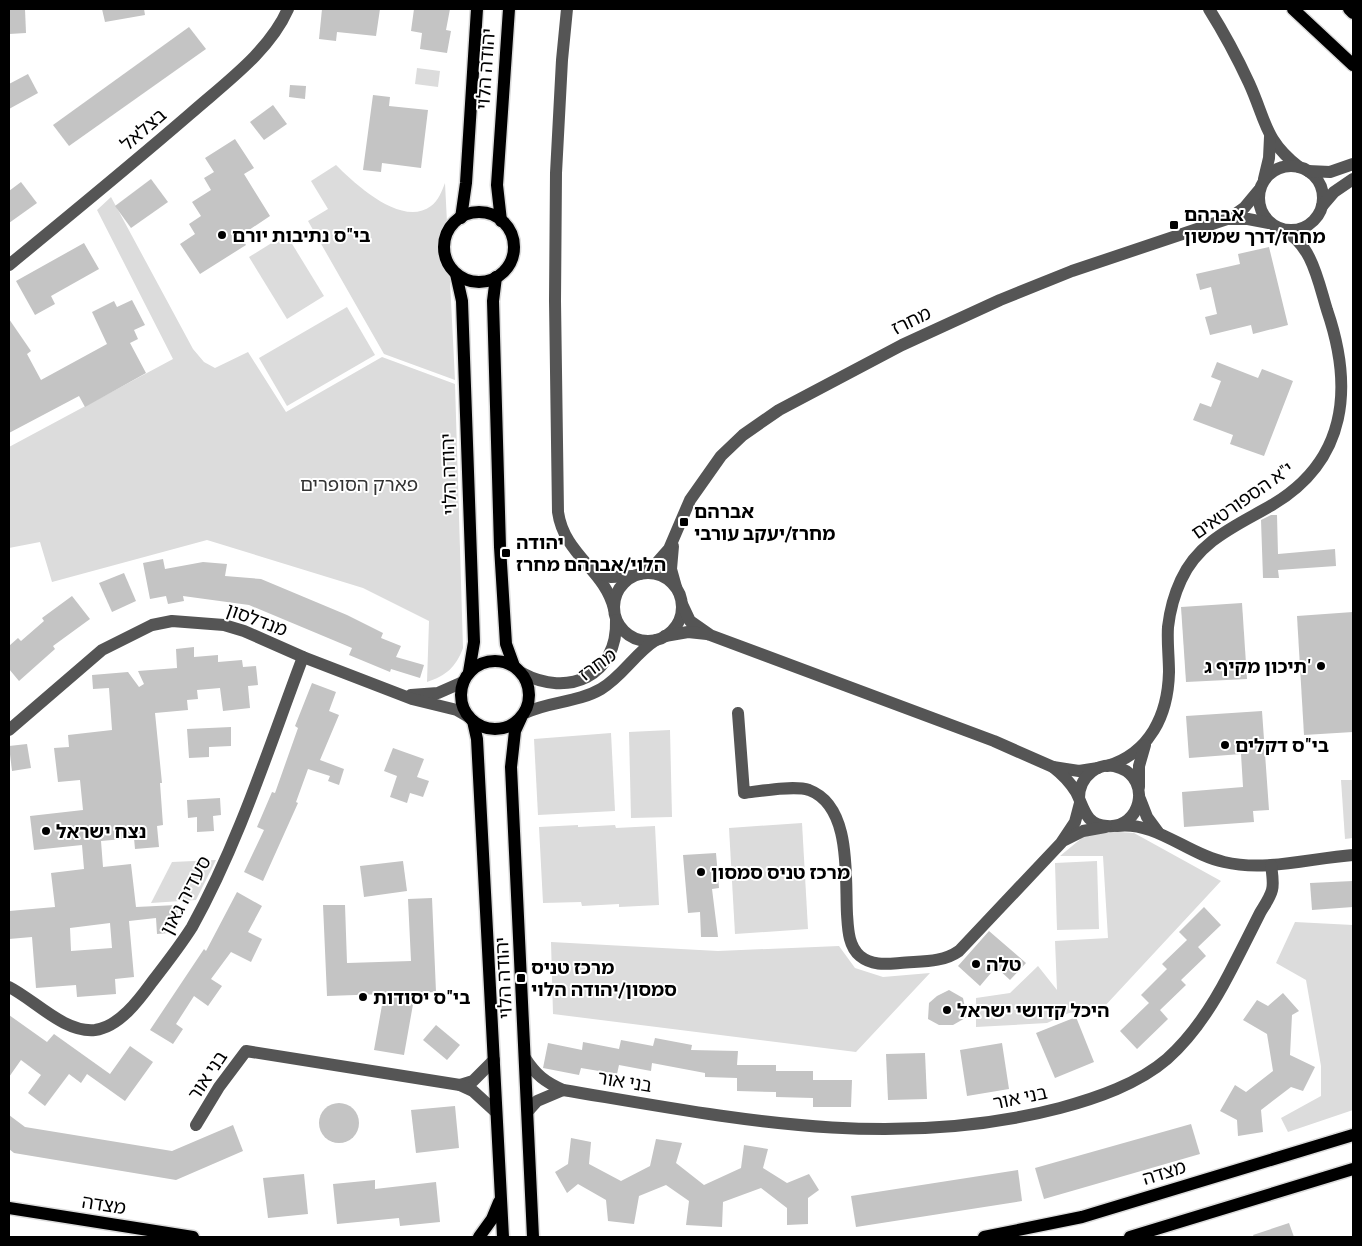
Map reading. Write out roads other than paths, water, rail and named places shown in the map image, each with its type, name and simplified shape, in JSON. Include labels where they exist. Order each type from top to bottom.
[{"type":"main road","name":"יהודה הלוי","points":[[460,218],[466,183],[477,9]]},
{"type":"main road","name":"יהודה הלוי","points":[[501,221],[497,184],[509,9]]},
{"type":"main road","points":[[1293,9],[1353,65]]},
{"type":"main road","points":[[1348,9],[1353,13]]},
{"type":"main road","points":[[482,213],[501,221],[511,234],[513,250],[508,266],[496,277],[475,282],[456,274],[446,260],[444,244],[449,229],[460,218],[482,213]]},
{"type":"main road","name":"יהודה הלוי","points":[[456,274],[462,302],[474,642],[466,677]]},
{"type":"main road","points":[[496,277],[493,310],[500,547],[506,644],[518,669],[527,682],[530,693],[529,704],[523,716],[508,727],[498,730],[487,729],[471,719],[462,703],[466,677],[482,663],[493,661],[518,669]]},
{"type":"main road","name":"יהודה הלוי","points":[[523,716],[515,731],[511,767],[533,1237]]},
{"type":"main road","name":"יהודה הלוי","points":[[471,719],[477,748],[503,1237]]},
{"type":"main road","name":"מצדה","points":[[984,1237],[1082,1217],[1353,1134]]},
{"type":"main road","points":[[1130,1237],[1353,1169]]},
{"type":"main road","points":[[479,1237],[492,1219],[501,1197]]},
{"type":"main road","name":"מצדה","points":[[9,1208],[193,1237]]},
{"type":"street","name":"בצלאל","points":[[9,265],[136,160],[239,71],[270,40],[288,9]]},
{"type":"street","points":[[567,9],[562,60],[556,173],[554,301],[557,505],[559,519],[566,539],[604,586],[622,629],[634,638],[660,638],[688,632],[710,635],[1000,743],[1053,766],[1079,771],[1117,766],[1130,773],[1140,794],[1147,817],[1160,834]]},
{"type":"street","points":[[1209,9],[1250,85],[1270,137],[1280,152],[1304,169],[1321,186],[1322,206]]},
{"type":"street","points":[[1270,137],[1268,162],[1261,185],[1259,206],[1269,223],[1298,240],[1310,258]]},
{"type":"street","points":[[1261,185],[1278,168],[1288,166],[1330,172],[1353,164]]},
{"type":"street","points":[[1310,258],[1309,237],[1322,206],[1334,192],[1353,179]]},
{"type":"street","name":"מחרז","points":[[637,575],[658,563],[674,541],[690,500],[710,469],[743,435],[779,410],[902,345],[1000,300],[1072,271],[1226,219],[1244,208],[1261,185]]},
{"type":"street","name":"מחרז","points":[[1226,219],[1248,219],[1269,223]]},
{"type":"street","points":[[1283,230],[1303,228],[1315,220]]},
{"type":"street","name":"י\"א הספורטאים","points":[[1146,743],[1159,721],[1165,703],[1168,683],[1169,618],[1175,591],[1182,576],[1191,562],[1213,540],[1240,521],[1272,505],[1303,482],[1324,456],[1335,431],[1341,402],[1340,358],[1333,327],[1310,258]]},
{"type":"street","name":"מחרז","points":[[674,541],[671,568],[677,589]]},
{"type":"street","points":[[589,568],[610,577],[651,573],[661,576],[677,589],[690,621],[710,635]]},
{"type":"street","points":[[615,614],[614,598],[619,589],[637,575]]},
{"type":"street","points":[[660,638],[679,620],[682,604]]},
{"type":"street","name":"מחרז","points":[[518,669],[549,684],[575,682],[587,677],[607,660],[613,648],[617,635],[615,614]]},
{"type":"street","name":"מנדלסון","points":[[9,730],[102,650],[152,625],[172,620],[224,625],[244,631],[303,657],[401,695],[457,710],[471,719]]},
{"type":"street","name":"מחרז","points":[[523,716],[542,705],[581,698],[603,688],[623,672],[643,649],[660,638]]},
{"type":"street","name":"סעדיה גאון","points":[[9,987],[67,1024],[84,1030],[98,1030],[113,1023],[138,1001],[191,928],[213,885],[229,850],[303,657]]},
{"type":"street","name":"מנדלסון","points":[[401,695],[438,693],[466,677]]},
{"type":"street","points":[[738,714],[744,792],[808,790],[823,800],[837,818],[842,833],[850,939],[860,956],[871,962],[886,964],[938,960],[954,954],[1061,843],[1075,822],[1084,780],[1103,767],[1132,755],[1146,743]]},
{"type":"street","points":[[1053,766],[1065,778],[1089,819],[1112,826],[1132,816],[1140,794],[1139,766],[1146,743]]},
{"type":"street","points":[[1061,843],[1083,831],[1112,826],[1136,826],[1160,834],[1185,848],[1211,859],[1249,866],[1353,855]]},
{"type":"street","name":"בני אור","points":[[525,1058],[535,1074],[545,1082],[563,1090],[736,1118],[821,1128],[872,1130],[927,1128],[997,1121],[1081,1102],[1146,1074],[1188,1039],[1221,989],[1272,891],[1270,865]]},
{"type":"street","name":"בני אור","points":[[196,1125],[219,1087],[246,1051],[460,1085],[473,1091],[496,1112]]},
{"type":"street","points":[[460,1085],[473,1081],[494,1060]]},
{"type":"street","points":[[528,1111],[537,1100],[563,1090]]},
{"type":"place","name":"אברהם מחרז/דרך שמשון","points":[[1174,225]]},
{"type":"place","name":"בי\"ס נתיבות יורם","points":[[222,235]]},
{"type":"place","name":"אברהם מחרז/יעקב עורבי","points":[[684,522]]},
{"type":"place","name":"יהודה הלוי/אברהם מחרז","points":[[506,553]]},
{"type":"place","name":"תיכון מקיף ג'","points":[[1321,666]]},
{"type":"place","name":"בי\"ס דקלים","points":[[1225,745]]},
{"type":"place","name":"נצח ישראל","points":[[46,831]]},
{"type":"place","name":"מרכז טניס סמסון","points":[[701,872]]},
{"type":"place","name":"טלה","points":[[976,964]]},
{"type":"place","name":"מרכז טניס סמסון/יהודה הלוי","points":[[521,978]]},
{"type":"place","name":"בי\"ס יסודות","points":[[363,997]]},
{"type":"place","name":"היכל קדושי ישראל","points":[[947,1010]]},
{"type":"park label","name":"פארק הסופרים","points":[[359,484]]}]
